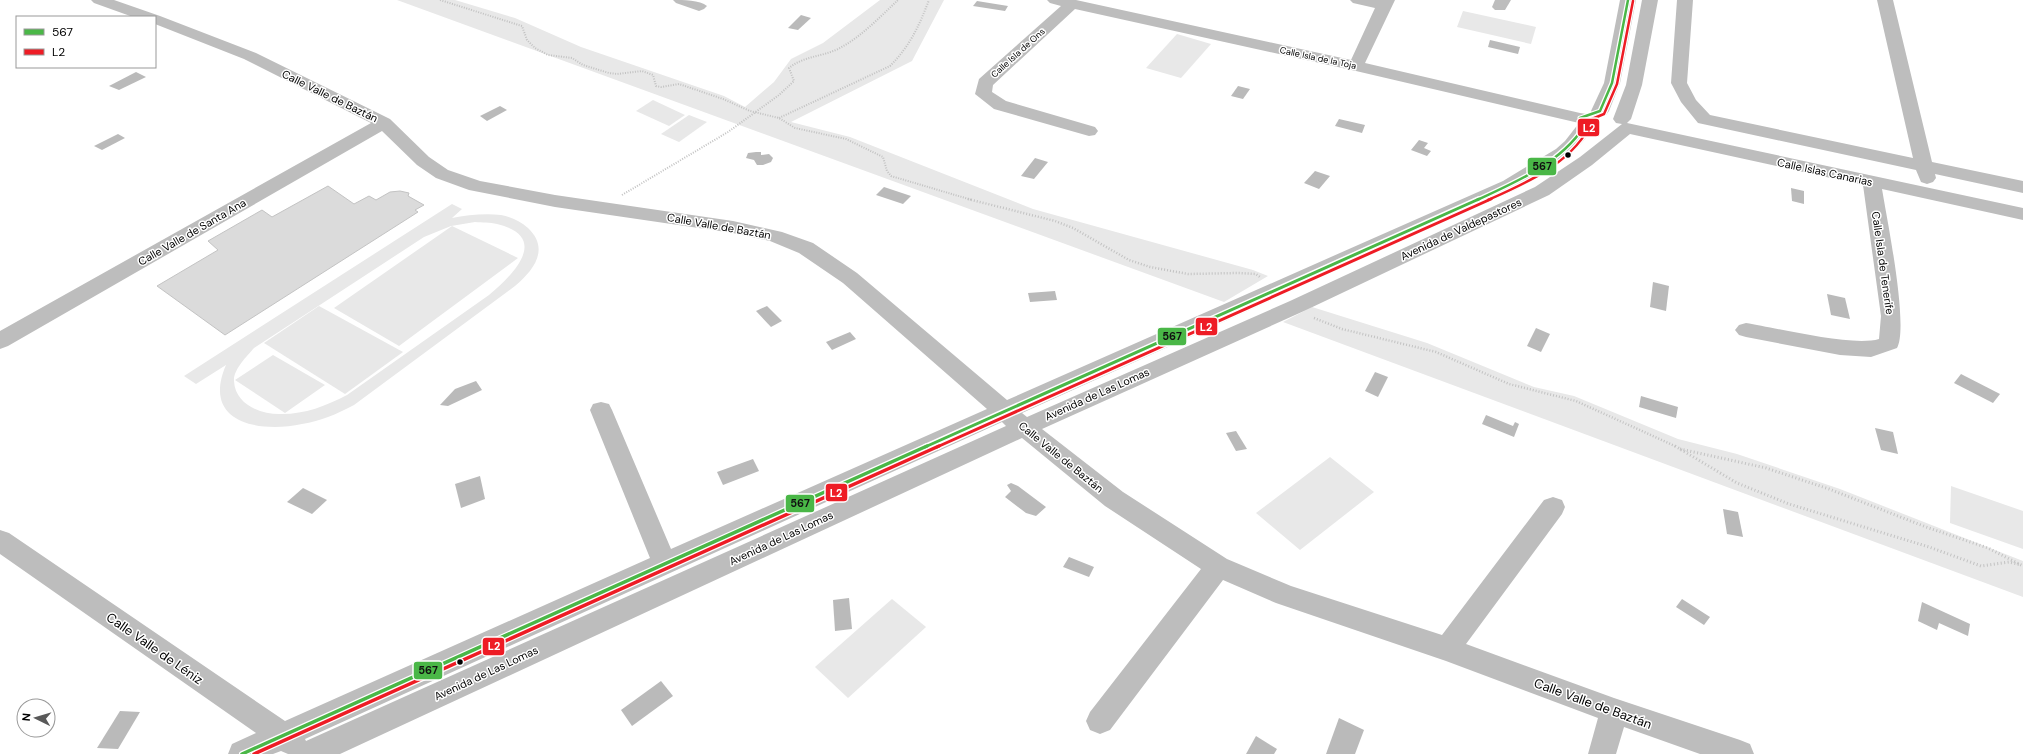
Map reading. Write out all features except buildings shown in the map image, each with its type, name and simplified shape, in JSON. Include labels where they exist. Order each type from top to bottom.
[{"type":"street","points":[[99,0],[145,16]]},
{"type":"street","points":[[681,0],[699,6]]},
{"type":"street","name":"Calle Isla de la Toja","points":[[1055,0],[1356,66],[1582,122],[1598,135],[1621,128]]},
{"type":"street","points":[[1356,66],[1386,3],[1358,0]]},
{"type":"street","points":[[1582,122],[1600,111],[1612,83],[1628,0]]},
{"type":"street","name":"Avenida de Valdepastores","points":[[1297,306],[1542,191],[1586,162],[1621,128],[1634,85],[1650,0]]},
{"type":"street","points":[[1685,0],[1679,83],[1689,102],[1704,119],[2023,187]]},
{"type":"street","points":[[1885,0],[1932,195]]},
{"type":"street","name":"Calle Isla de Ons","points":[[1072,4],[985,82],[983,94],[1000,105],[1089,131]]},
{"type":"street","name":"Calle Valle de Baztán","points":[[156,19],[250,56],[384,123],[423,161],[442,174],[476,186],[555,201],[733,227],[775,236],[806,248],[850,278],[1015,420],[1114,499],[1218,567],[1285,595],[1447,649],[1614,711],[1740,754]]},
{"type":"street","points":[[1600,111],[1621,128]]},
{"type":"street","name":"Avenida de Valdepastores","points":[[1254,300],[1510,185],[1555,158],[1580,135],[1582,122]]},
{"type":"street","name":"Calle Valle de Santa Ana","points":[[0,341],[384,123]]},
{"type":"street","name":"Calle Islas Canarias","points":[[1621,128],[2023,214]]},
{"type":"street","name":"Calle Isla de Tenerife","points":[[1746,330],[1840,347],[1872,349],[1889,343],[1891,316],[1872,182]]},
{"type":"street","name":"Avenida de Las Lomas","points":[[309,754],[1015,420],[1254,300]]},
{"type":"street","name":"Avenida de Las Lomas","points":[[242,754],[664,562],[1297,306]]},
{"type":"street","points":[[601,410],[664,562]]},
{"type":"street","points":[[1447,649],[1553,507]]},
{"type":"street","name":"Calle Valle de Léniz","points":[[0,540],[309,754]]},
{"type":"street","points":[[1100,721],[1218,567]]},
{"type":"street","points":[[1602,754],[1614,711]]},
{"type":"path","points":[[440,0],[522,26],[527,40],[535,48],[548,55],[572,58],[583,65],[609,73],[617,74],[642,71],[653,75],[656,86],[661,87],[679,84],[723,99],[750,111],[779,118],[795,128],[846,139],[883,157],[887,171],[891,176],[995,207],[1055,221],[1074,228],[1129,260],[1150,267],[1188,274],[1256,274],[1277,289]]},
{"type":"path","points":[[602,208],[756,113],[783,93],[794,81],[789,68],[794,64],[805,56],[839,48],[882,16],[898,0]]},
{"type":"path","points":[[779,118],[890,66],[904,52],[918,28],[929,0]]},
{"type":"path","points":[[1297,306],[1315,318],[1342,329],[1436,352],[1509,384],[1576,401],[1678,448],[1737,483],[1789,504],[1929,547],[1981,566],[2009,562],[2022,565]]},
{"type":"path","points":[[1678,448],[1766,468],[1822,486],[1926,527],[1988,548],[2022,565]]},
{"type":"shaded area","points":[[397,0],[455,0],[515,18],[581,47],[724,96],[745,107],[774,82],[791,59],[823,43],[880,0],[944,0],[912,61],[791,122],[850,137],[1033,209],[1253,270],[1268,276],[1224,302]]},
{"type":"shaded area","points":[[977,1],[1008,6],[1005,11],[973,6]]},
{"type":"shaded area","points":[[1463,11],[1536,27],[1531,44],[1457,27]]},
{"type":"shaded area","points":[[801,15],[811,18],[798,30],[788,28]]},
{"type":"shaded area","points":[[1177,34],[1211,44],[1181,78],[1146,68]]},
{"type":"shaded area","points":[[1490,40],[1520,47],[1518,54],[1488,47]]},
{"type":"shaded area","points":[[136,72],[146,77],[119,90],[109,86]]},
{"type":"shaded area","points":[[1238,86],[1250,89],[1243,99],[1231,96]]},
{"type":"shaded area","points":[[653,100],[685,115],[669,126],[636,111]]},
{"type":"shaded area","points":[[500,106],[507,110],[487,121],[480,116]]},
{"type":"shaded area","points":[[689,115],[707,122],[679,142],[661,134]]},
{"type":"shaded area","points":[[1339,119],[1365,125],[1362,133],[1335,126]]},
{"type":"shaded area","points":[[118,134],[125,138],[102,150],[94,146]]},
{"type":"shaded area","points":[[1419,140],[1428,143],[1424,148],[1431,151],[1427,156],[1411,150]]},
{"type":"shaded area","points":[[761,152],[761,155],[769,154],[773,158],[771,162],[763,165],[757,165],[754,160],[746,158],[748,153]]},
{"type":"shaded area","points":[[1035,158],[1048,162],[1034,179],[1021,176]]},
{"type":"shaded area","points":[[1315,171],[1330,176],[1319,189],[1304,183]]},
{"type":"shaded area","points":[[884,187],[911,196],[903,204],[876,195]]},
{"type":"shaded area","points":[[1791,188],[1804,191],[1804,204],[1792,201]]},
{"type":"shaded area","points":[[452,204],[462,209],[452,218],[482,214],[501,215],[519,221],[535,236],[539,251],[537,259],[522,280],[354,405],[329,417],[309,423],[285,426],[268,427],[252,425],[238,420],[228,412],[221,400],[220,385],[226,365],[196,384],[184,376]],"holes":[[[475,222],[494,223],[513,230],[522,238],[525,247],[522,257],[516,267],[489,295],[347,395],[331,403],[299,413],[274,414],[266,413],[251,407],[239,396],[234,377],[241,363],[254,348],[424,237],[451,226]]]},
{"type":"shaded area","points":[[452,226],[518,258],[399,346],[334,308]]},
{"type":"shaded area","points":[[1653,282],[1669,286],[1666,311],[1650,307]]},
{"type":"shaded area","points":[[1055,291],[1057,300],[1030,302],[1028,293]]},
{"type":"shaded area","points":[[1827,294],[1845,298],[1850,319],[1831,315]]},
{"type":"shaded area","points":[[319,306],[403,352],[345,394],[264,343]]},
{"type":"shaded area","points":[[767,306],[782,321],[771,327],[756,311]]},
{"type":"shaded area","points":[[1312,307],[1427,343],[1534,387],[1574,396],[1678,439],[1737,454],[1840,489],[2023,561],[2023,597],[1283,322]]},
{"type":"shaded area","points":[[1536,328],[1550,334],[1541,352],[1527,346]]},
{"type":"shaded area","points":[[850,332],[856,339],[832,350],[826,342]]},
{"type":"shaded area","points":[[273,355],[325,385],[285,413],[235,380]]},
{"type":"shaded area","points":[[1375,372],[1388,377],[1378,397],[1365,391]]},
{"type":"shaded area","points":[[1961,374],[2000,394],[1993,403],[1954,383]]},
{"type":"shaded area","points":[[476,381],[482,390],[448,406],[440,405],[455,389]]},
{"type":"shaded area","points":[[1641,396],[1678,407],[1676,418],[1639,407]]},
{"type":"shaded area","points":[[1486,415],[1513,426],[1515,422],[1519,424],[1514,437],[1482,424]]},
{"type":"shaded area","points":[[1875,428],[1893,432],[1898,454],[1881,450]]},
{"type":"shaded area","points":[[1236,431],[1247,449],[1236,451],[1226,433]]},
{"type":"shaded area","points":[[1330,457],[1374,492],[1300,550],[1256,513]]},
{"type":"shaded area","points":[[753,459],[759,471],[723,485],[717,472]]},
{"type":"shaded area","points":[[480,476],[485,499],[461,508],[455,484]]},
{"type":"shaded area","points":[[1011,483],[1018,486],[1046,507],[1036,516],[1026,513],[1005,497],[1011,491],[1007,485]]},
{"type":"shaded area","points":[[1951,486],[2023,511],[2023,549],[1950,523]]},
{"type":"shaded area","points":[[303,488],[327,500],[312,514],[287,502]]},
{"type":"shaded area","points":[[1723,509],[1738,512],[1743,537],[1727,534]]},
{"type":"shaded area","points":[[1069,557],[1094,567],[1089,577],[1063,567]]},
{"type":"shaded area","points":[[849,598],[852,629],[835,631],[833,600]]},
{"type":"shaded area","points":[[892,599],[926,627],[848,698],[815,667]]},
{"type":"shaded area","points":[[1682,599],[1710,617],[1704,625],[1676,607]]},
{"type":"shaded area","points":[[1922,602],[1970,624],[1968,636],[1939,623],[1937,630],[1918,621]]},
{"type":"shaded area","points":[[661,681],[673,696],[632,726],[621,710]]},
{"type":"shaded area","points":[[120,711],[140,712],[118,749],[97,748]]},
{"type":"shaded area","points":[[1339,718],[1364,730],[1355,754],[1326,754]]},
{"type":"shaded area","points":[[1256,736],[1277,749],[1274,754],[1246,754]]},
{"type":"transit line","name":"567","points":[[242,754],[1510,185],[1541,167],[1561,153],[1577,137],[1584,127],[1580,118],[1600,111],[1612,83],[1628,0]]},
{"type":"transit line","name":"L2","points":[[254,754],[1513,189],[1545,171],[1566,156],[1583,139],[1589,128],[1587,121],[1604,114],[1617,84],[1633,1]]}]
